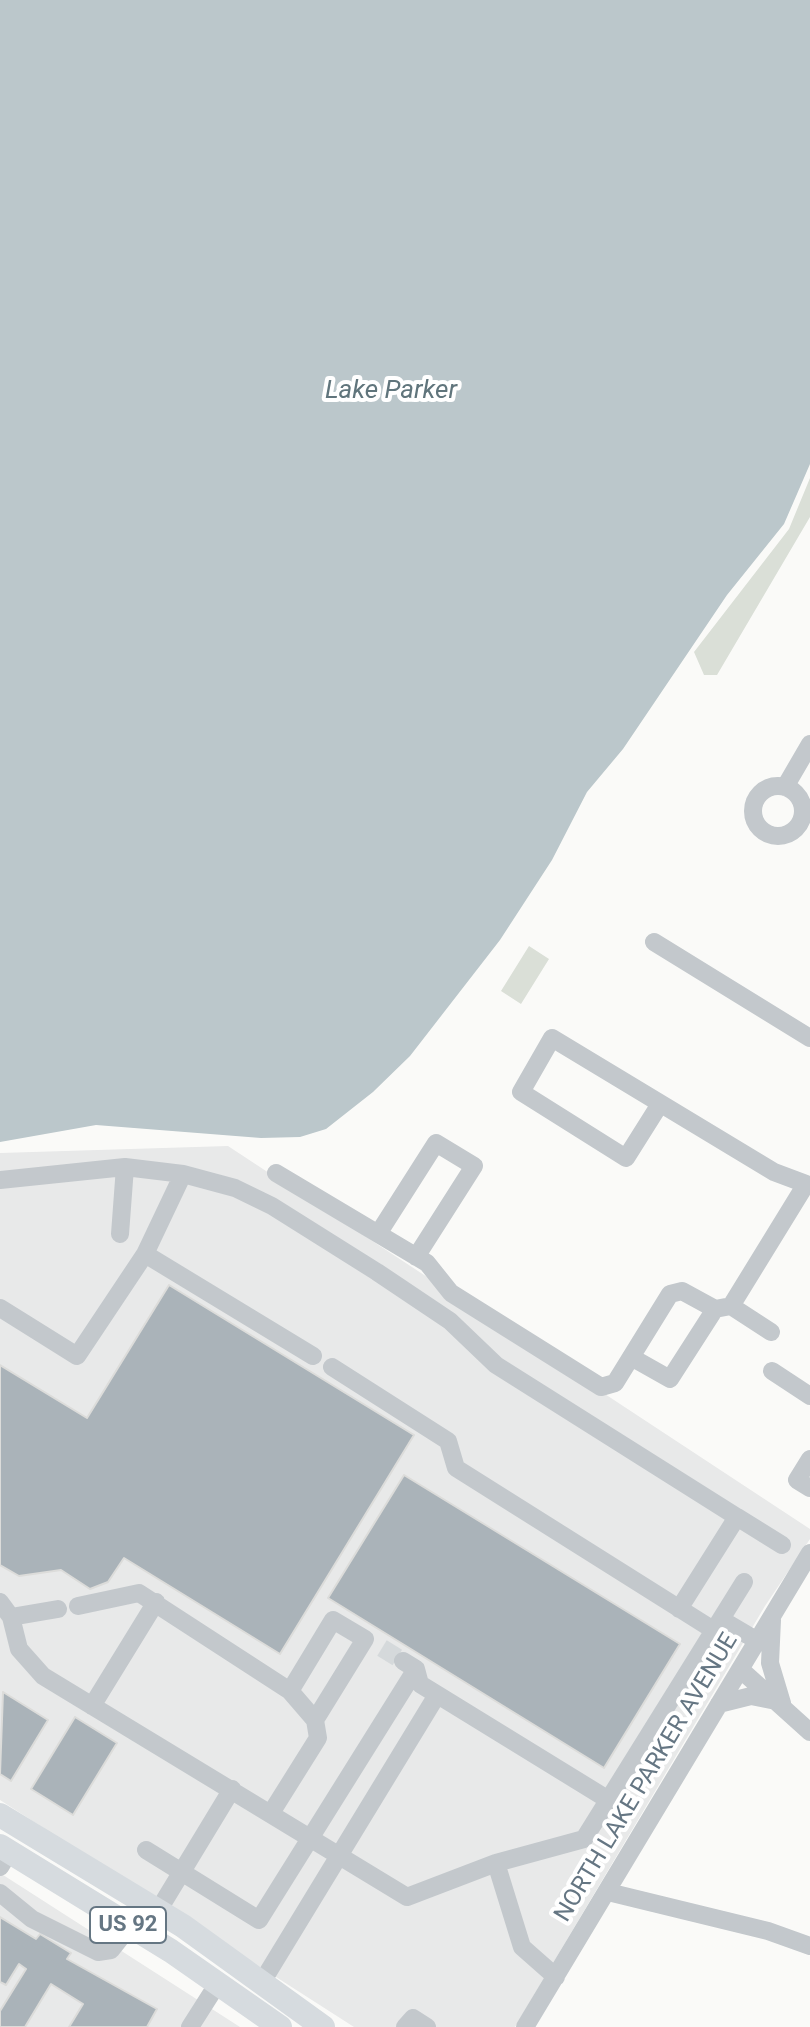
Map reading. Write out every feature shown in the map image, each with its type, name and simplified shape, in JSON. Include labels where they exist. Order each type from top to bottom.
[{"type":"main road","name":"US 92","points":[[0,1815],[158,1911],[323,2027]]},
{"type":"main road","points":[[3,1855],[27,1848],[76,1861]]},
{"type":"main road","name":"US 92","points":[[3,1855],[130,1926],[218,1983],[254,2017],[280,2027]]},
{"type":"street","points":[[785,787],[810,744]]},
{"type":"street","points":[[785,787],[797,795],[807,811],[800,824],[788,835],[772,836],[758,828],[752,813],[756,797],[769,788],[785,787]]},
{"type":"street","points":[[654,942],[810,1038]]},
{"type":"street","points":[[631,1357],[670,1379],[809,1187],[774,1172],[552,1038],[521,1092],[626,1158],[660,1104]]},
{"type":"street","points":[[378,1234],[436,1143],[474,1166],[416,1257]]},
{"type":"street","points":[[120,1234],[125,1167]]},
{"type":"street","points":[[0,1180],[125,1167],[183,1174],[235,1188],[272,1206],[450,1321],[496,1365],[531,1389],[782,1545]]},
{"type":"street","points":[[276,1173],[427,1263],[451,1293],[601,1387],[615,1383],[675,1291],[723,1308],[771,1332]]},
{"type":"street","points":[[0,1308],[77,1356],[145,1254],[183,1174]]},
{"type":"street","points":[[145,1254],[313,1356]]},
{"type":"street","points":[[332,1367],[448,1441],[456,1468],[679,1609],[756,1640]]},
{"type":"street","points":[[772,1371],[810,1396]]},
{"type":"street","points":[[810,1459],[797,1480],[810,1488]]},
{"type":"street","points":[[679,1609],[737,1517]]},
{"type":"street","name":"NORTH LAKE PARKER AVENUE","points":[[525,2027],[810,1553]]},
{"type":"street","points":[[58,1609],[5,1609],[19,1649],[43,1676],[407,1897],[496,1863],[584,1839],[744,1582]]},
{"type":"street","points":[[78,1606],[139,1593],[290,1691],[315,1720],[318,1738],[271,1813]]},
{"type":"street","points":[[92,1706],[156,1602]]},
{"type":"street","points":[[772,1614],[770,1663],[782,1703]]},
{"type":"street","points":[[290,1691],[333,1620],[382,1648]]},
{"type":"street","points":[[315,1720],[365,1639]]},
{"type":"street","points":[[146,1850],[259,1920],[409,1665],[420,1684],[607,1799]]},
{"type":"street","points":[[740,1669],[782,1703],[810,1732]]},
{"type":"street","points":[[262,1982],[437,1695]]},
{"type":"street","points":[[719,1704],[751,1696],[782,1703]]},
{"type":"street","points":[[158,1911],[232,1789]]},
{"type":"street","points":[[496,1863],[522,1947],[556,1977]]},
{"type":"street","points":[[608,1892],[768,1931],[810,1946]]},
{"type":"street","points":[[0,1893],[32,1919],[98,1952],[111,1950],[130,1926]]},
{"type":"street","points":[[190,2027],[218,1983]]},
{"type":"street","points":[[405,2027],[413,2018],[427,2027]]},
{"type":"shaded area","points":[[810,478],[810,517],[717,675],[704,675],[694,652],[789,529]]},
{"type":"shaded area","points":[[529,946],[549,959],[521,1004],[501,991]]},
{"type":"shaded area","points":[[228,1146],[810,1529],[810,1539],[765,1606],[515,2027],[354,2027],[0,1800],[0,1153]]},
{"type":"shaded area","points":[[0,1873],[240,2027],[0,2027]]},
{"type":"water","name":"Lake Parker","points":[[0,0],[810,0],[810,464],[784,524],[727,595],[623,749],[587,792],[552,860],[500,940],[410,1056],[373,1092],[326,1129],[300,1137],[261,1138],[96,1125],[0,1142]]},
{"type":"building","points":[[169,1285],[414,1435],[280,1654],[124,1558],[108,1582],[90,1589],[61,1570],[19,1576],[0,1565],[0,1365],[87,1418]]},
{"type":"building","points":[[404,1475],[680,1644],[604,1768],[328,1598]]},
{"type":"building","points":[[3,1692],[48,1720],[11,1781],[0,1774]]},
{"type":"building","points":[[75,1717],[117,1743],[73,1815],[31,1789]]},
{"type":"building","points":[[0,1917],[36,1939],[40,1934],[71,1953],[67,1959],[157,2009],[147,2027],[69,2027],[83,2004],[51,1984],[25,2027],[0,2027],[0,2011],[26,1969],[19,1964],[6,1985],[0,1982]]},
{"type":"tunnel","points":[[382,1648],[403,1661]]}]
